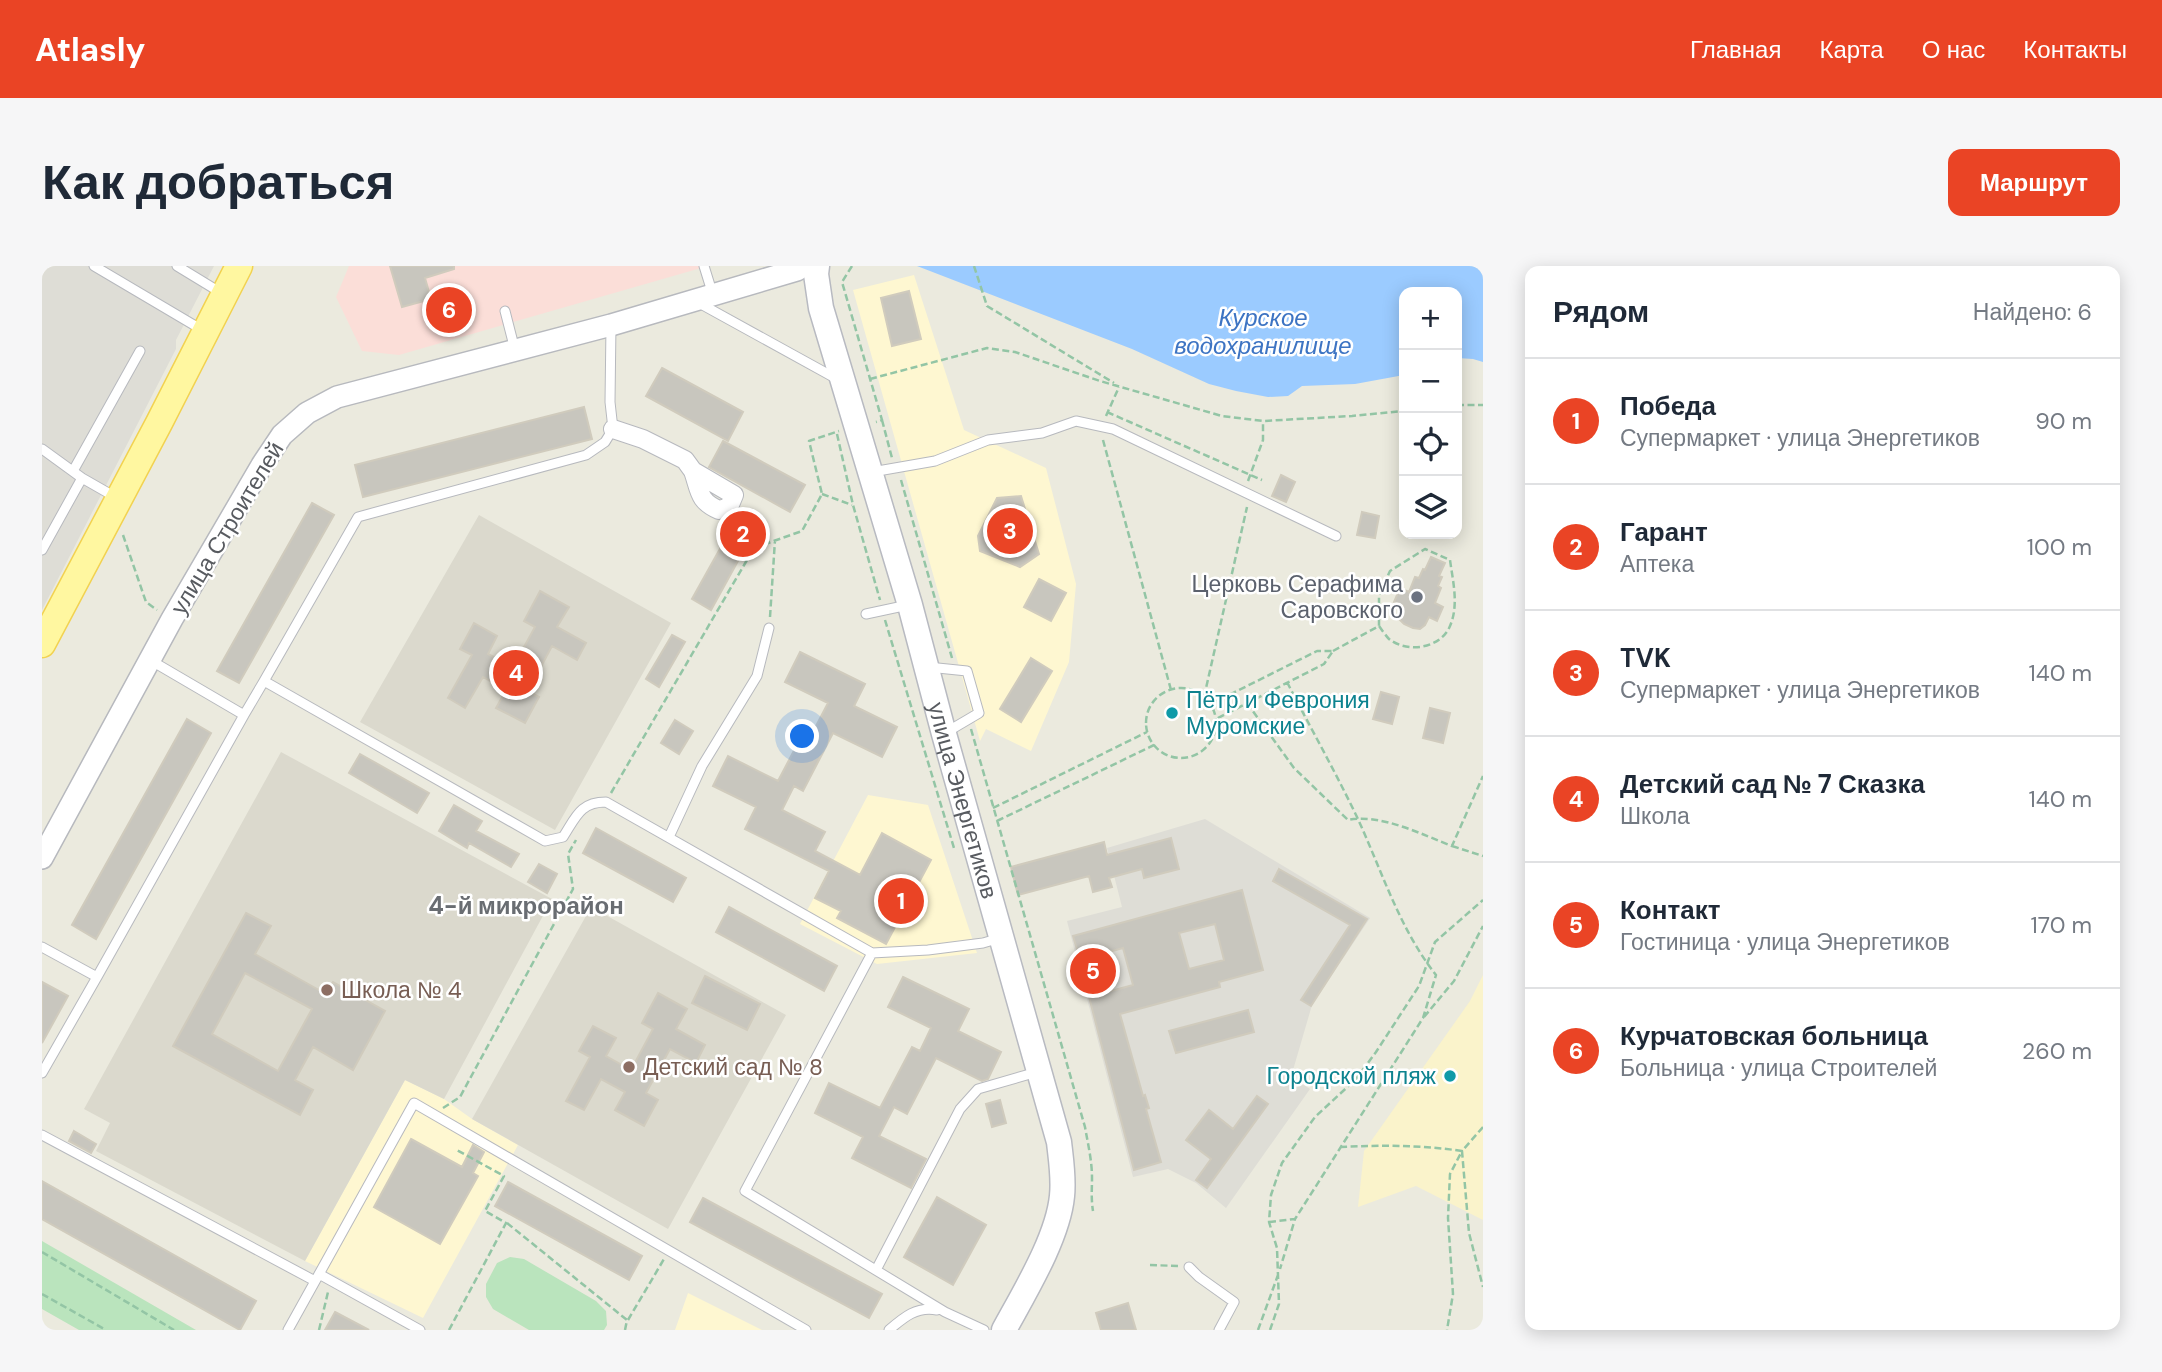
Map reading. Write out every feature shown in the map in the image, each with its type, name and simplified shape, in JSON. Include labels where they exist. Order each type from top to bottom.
[{"type":"main road","points":[[42,644],[239,266]]},
{"type":"main road","name":"улица Энергетиков","points":[[817,266],[821,308],[845,383],[847,429],[870,472],[910,605],[1059,1142],[1063,1172],[1062,1198],[1053,1231],[1004,1330]]},
{"type":"street","name":"улица Строителей","points":[[42,858],[172,619],[262,464],[282,435],[307,413],[337,397],[611,325],[803,266]]},
{"type":"street","points":[[613,429],[643,439],[685,460],[693,471]]},
{"type":"lane","points":[[94,266],[205,332]]},
{"type":"lane","points":[[177,266],[224,295]]},
{"type":"lane","points":[[704,266],[704,297],[845,383]]},
{"type":"lane","points":[[505,311],[515,350]]},
{"type":"lane","points":[[42,1073],[358,517],[586,455],[605,442],[613,429],[610,402],[611,325]]},
{"type":"lane","points":[[73,471],[140,351]]},
{"type":"lane","points":[[870,472],[935,461],[988,440],[1042,433],[1076,421],[1125,434],[1336,536]]},
{"type":"lane","points":[[42,450],[116,504]]},
{"type":"lane","points":[[42,550],[82,478]]},
{"type":"lane","points":[[866,614],[910,605]]},
{"type":"lane","points":[[669,838],[702,766],[757,676],[769,628]]},
{"type":"lane","points":[[150,660],[244,715]]},
{"type":"lane","points":[[926,666],[967,671],[979,713],[944,734]]},
{"type":"lane","points":[[264,681],[545,841],[563,837],[583,807],[592,802],[606,802],[872,953],[928,950],[983,943],[1002,937]]},
{"type":"lane","points":[[42,947],[97,977]]},
{"type":"lane","points":[[872,953],[745,1191],[945,1312],[984,1330]]},
{"type":"lane","points":[[876,1270],[960,1109],[978,1089],[1039,1071]]},
{"type":"lane","points":[[288,1330],[414,1103],[806,1330]]},
{"type":"lane","points":[[42,1135],[317,1277],[331,1280],[420,1330]]},
{"type":"lane","points":[[1189,1267],[1234,1302],[1219,1330]]},
{"type":"lane","points":[[889,1330],[909,1314],[925,1308],[945,1312]]},
{"type":"path","points":[[852,266],[842,282],[895,468],[903,483],[955,670]]},
{"type":"path","points":[[974,266],[987,306],[1119,386]]},
{"type":"path","points":[[870,379],[987,348],[1015,352],[1213,414],[1263,421],[1399,411]]},
{"type":"path","points":[[1119,386],[1107,412],[1262,480]]},
{"type":"path","points":[[1462,405],[1483,405]]},
{"type":"path","points":[[606,802],[754,548],[802,531],[822,494],[809,441],[881,420]]},
{"type":"path","points":[[1204,697],[1251,493],[1246,486],[1263,440],[1263,421]]},
{"type":"path","points":[[1104,427],[1103,438],[1171,690]]},
{"type":"path","points":[[847,429],[853,505],[881,606]]},
{"type":"path","points":[[822,494],[853,505]]},
{"type":"path","points":[[116,504],[146,602],[172,619]]},
{"type":"path","points":[[769,628],[775,540]]},
{"type":"path","points":[[1425,549],[1450,560],[1455,605],[1450,628],[1435,643],[1412,648],[1390,639],[1380,626],[1379,595],[1390,571],[1425,549]]},
{"type":"path","points":[[885,618],[955,850]]},
{"type":"path","points":[[1216,719],[1324,664],[1333,651],[1380,626]]},
{"type":"path","points":[[1210,704],[1317,651],[1333,651]]},
{"type":"path","points":[[1287,682],[1357,818],[1393,904],[1418,952],[1436,975],[1423,1018]]},
{"type":"path","points":[[1189,689],[1204,697],[1216,719],[1212,740],[1207,747],[1191,757],[1165,754],[1154,745],[1148,732],[1147,715],[1151,707],[1163,694],[1171,690],[1189,689]]},
{"type":"path","points":[[1247,703],[1294,768],[1348,820],[1357,818],[1396,825],[1483,856]]},
{"type":"path","points":[[969,719],[1085,1127],[1091,1161],[1090,1197],[1093,1211]]},
{"type":"path","points":[[993,807],[1148,732]]},
{"type":"path","points":[[997,821],[1154,745]]},
{"type":"path","points":[[1452,846],[1483,776]]},
{"type":"path","points":[[434,1114],[460,1097],[573,889],[568,855],[579,834]]},
{"type":"path","points":[[1270,1330],[1279,1304],[1279,1273],[1277,1248],[1269,1222],[1271,1195],[1282,1163],[1315,1116],[1356,1079],[1376,1052],[1419,986],[1435,942],[1483,900]]},
{"type":"path","points":[[1258,1330],[1279,1273],[1294,1219],[1423,1018],[1454,981],[1483,926]]},
{"type":"path","points":[[1447,1330],[1453,1294],[1448,1218],[1450,1174],[1462,1151],[1483,1127]]},
{"type":"path","points":[[1340,1147],[1390,1144],[1462,1151]]},
{"type":"path","points":[[454,1149],[504,1176],[485,1211],[506,1223],[627,1320],[627,1323]]},
{"type":"path","points":[[1462,1151],[1469,1233],[1483,1287]]},
{"type":"path","points":[[1269,1222],[1294,1219]]},
{"type":"path","points":[[449,1330],[506,1223]]},
{"type":"path","points":[[625,1330],[669,1250]]},
{"type":"path","points":[[42,1252],[174,1330]]},
{"type":"path","points":[[1150,1265],[1189,1267]]},
{"type":"path","points":[[319,1330],[331,1280]]},
{"type":"path","points":[[42,1294],[106,1330]]},
{"type":"shaded area","points":[[42,266],[214,266],[176,340],[176,349],[42,610]]},
{"type":"shaded area","points":[[349,266],[708,266],[399,355],[362,351],[336,297]]},
{"type":"shaded area","points":[[914,275],[964,430],[1046,468],[1076,584],[1069,662],[1031,751],[986,729],[980,741],[853,290]]},
{"type":"shaded area","points":[[479,515],[671,623],[555,830],[360,722]]},
{"type":"shaded area","name":"Школа № 4","points":[[281,752],[552,899],[444,1099],[405,1080],[305,1261],[96,1151],[110,1123],[84,1109]]},
{"type":"shaded area","points":[[868,795],[928,805],[977,953],[877,964],[800,924]]},
{"type":"shaded area","points":[[1205,819],[1370,918],[1312,1005],[1291,1077],[1310,1089],[1226,1208],[1196,1183],[1168,1169],[1133,1177],[1067,921],[1122,907],[1107,848]]},
{"type":"shaded area","name":"Детский сад № 8","points":[[591,907],[786,1015],[668,1229],[472,1119]]},
{"type":"shaded area","points":[[405,1080],[444,1099],[472,1119],[518,1145],[423,1318],[305,1261]]},
{"type":"shaded area","points":[[688,1293],[762,1330],[675,1330]]},
{"type":"green space","points":[[42,1241],[196,1330],[79,1330],[42,1309]]},
{"type":"green space","points":[[510,1257],[524,1259],[596,1301],[606,1311],[607,1325],[604,1330],[529,1330],[493,1309],[486,1297],[486,1284],[497,1263]]},
{"type":"sand","name":"Городской пляж","points":[[1483,975],[1483,1220],[1416,1186],[1358,1207],[1364,1151],[1470,1001]]},
{"type":"water","name":"Курское водохранилище","points":[[917,266],[1483,266],[1483,362],[1462,358],[1462,287],[1399,287],[1399,376],[1355,384],[1302,386],[1288,396],[1268,397],[1209,384],[1132,349]]},
{"type":"building","points":[[390,266],[454,266],[454,269],[425,278],[431,299],[402,307]]},
{"type":"building","points":[[909,291],[921,339],[892,346],[881,298]]},
{"type":"building","points":[[662,368],[743,412],[728,441],[646,396]]},
{"type":"building","points":[[584,407],[592,439],[363,497],[355,465]]},
{"type":"building","points":[[723,441],[805,485],[790,512],[709,467]]},
{"type":"building","points":[[1281,475],[1295,482],[1286,502],[1272,496]]},
{"type":"building","points":[[1021,496],[1039,554],[1020,567],[980,551],[978,536],[997,498]]},
{"type":"building","points":[[312,503],[334,515],[239,683],[217,671]]},
{"type":"building","points":[[1362,512],[1379,516],[1375,538],[1357,535]]},
{"type":"building","points":[[736,520],[755,530],[711,610],[692,599]]},
{"type":"building","name":"Церковь Серафима Саровского","points":[[1431,557],[1445,563],[1439,576],[1442,577],[1438,586],[1441,588],[1435,603],[1443,607],[1437,621],[1429,617],[1420,629],[1413,628],[1400,620],[1403,606],[1394,602],[1400,588],[1409,592],[1415,577],[1419,578]]},
{"type":"building","points":[[1039,579],[1066,593],[1051,621],[1024,607]]},
{"type":"building","points":[[540,591],[569,607],[557,627],[586,643],[577,660],[552,646],[528,691],[539,697],[525,723],[496,708],[506,690],[483,677],[465,708],[448,698],[472,655],[460,649],[474,623],[497,636],[488,654],[513,667],[535,627],[524,621]]},
{"type":"building","points":[[672,635],[685,642],[659,687],[646,679]]},
{"type":"building","points":[[800,652],[865,684],[854,706],[897,727],[882,757],[833,733],[803,791],[794,786],[782,810],[825,832],[815,851],[860,875],[882,833],[931,860],[886,944],[837,918],[841,911],[815,898],[829,871],[745,829],[756,807],[713,786],[728,756],[778,781],[808,724],[815,728],[828,703],[785,682]]},
{"type":"building","points":[[1031,658],[1052,671],[1021,722],[1000,709]]},
{"type":"building","points":[[1381,692],[1399,697],[1392,724],[1373,719]]},
{"type":"building","points":[[1430,708],[1450,713],[1443,743],[1423,738]]},
{"type":"building","points":[[187,719],[211,733],[96,939],[72,925]]},
{"type":"building","points":[[675,720],[693,731],[679,754],[661,743]]},
{"type":"building","points":[[360,754],[429,793],[417,813],[349,773]]},
{"type":"building","points":[[454,805],[482,821],[476,831],[519,854],[511,867],[469,843],[467,848],[439,831]]},
{"type":"building","points":[[596,828],[686,878],[673,902],[583,853]]},
{"type":"building","points":[[1171,838],[1179,869],[1144,878],[1142,869],[1109,878],[1112,887],[1093,892],[1089,876],[1018,895],[1011,867],[1104,842],[1107,855]]},
{"type":"building","points":[[539,864],[557,874],[547,893],[528,882]]},
{"type":"building","points":[[1279,869],[1367,919],[1311,1006],[1301,1000],[1350,925],[1273,881]]},
{"type":"building","points":[[1242,890],[1263,970],[1219,982],[1220,987],[1120,1014],[1143,1096],[1145,1095],[1149,1108],[1146,1109],[1161,1162],[1134,1170],[1089,997],[1133,985],[1123,948],[1080,960],[1073,936]],"holes":[[[1215,924],[1224,960],[1189,969],[1179,933]]]},
{"type":"building","points":[[729,907],[837,966],[824,991],[716,932]]},
{"type":"building","points":[[246,913],[271,926],[255,954],[326,994],[333,982],[385,1011],[353,1070],[313,1047],[295,1080],[313,1090],[300,1115],[173,1046]],"holes":[[[245,973],[312,1009],[278,1071],[212,1034]]]},
{"type":"building","points":[[705,976],[760,1004],[747,1030],[692,1003]]},
{"type":"building","points":[[903,977],[969,1009],[958,1031],[1001,1052],[988,1079],[982,1081],[936,1058],[907,1114],[894,1107],[879,1136],[926,1159],[911,1188],[852,1158],[863,1137],[815,1113],[829,1083],[880,1108],[912,1047],[920,1051],[931,1028],[888,1007]]},
{"type":"building","points":[[42,982],[68,996],[42,1043]]},
{"type":"building","points":[[658,993],[687,1009],[676,1029],[705,1045],[696,1063],[670,1049],[646,1093],[658,1100],[644,1126],[615,1110],[625,1092],[601,1079],[584,1110],[566,1101],[590,1057],[579,1051],[593,1026],[616,1038],[606,1056],[631,1070],[653,1029],[642,1023]]},
{"type":"building","points":[[1248,1010],[1254,1032],[1176,1053],[1169,1031]]},
{"type":"building","points":[[1257,1096],[1268,1104],[1207,1188],[1196,1180],[1211,1159],[1186,1140],[1209,1110],[1233,1129]]},
{"type":"building","points":[[1000,1100],[1006,1123],[992,1127],[986,1104]]},
{"type":"building","points":[[74,1131],[96,1144],[91,1153],[69,1141]]},
{"type":"building","points":[[411,1139],[462,1167],[473,1145],[484,1152],[473,1173],[478,1176],[440,1244],[374,1207]]},
{"type":"building","points":[[42,1181],[256,1301],[240,1330],[42,1219]]},
{"type":"building","points":[[508,1182],[642,1256],[629,1280],[495,1206]]},
{"type":"building","points":[[937,1197],[986,1225],[953,1285],[904,1257]]},
{"type":"building","points":[[703,1198],[882,1294],[869,1318],[690,1222]]},
{"type":"building","points":[[1128,1303],[1136,1330],[1101,1330],[1096,1313]]},
{"type":"building","points":[[335,1312],[369,1330],[325,1330]]},
{"type":"place","name":"Курчатовская больница","points":[[449,310]]},
{"type":"place","name":"TVK","points":[[1010,531]]},
{"type":"place","name":"Гарант","points":[[743,534]]},
{"type":"place","name":"Церковь Серафима Саровского","points":[[1417,597]]},
{"type":"place","name":"Детский сад № 7 Сказка","points":[[516,673]]},
{"type":"place","name":"Пётр и Феврония Муромские","points":[[1172,713]]},
{"type":"place","name":"Победа","points":[[901,901]]},
{"type":"place","name":"Контакт","points":[[1093,971]]},
{"type":"place","name":"Школа № 4","points":[[327,990]]},
{"type":"place","name":"Детский сад № 8","points":[[629,1067]]},
{"type":"place","name":"Городской пляж","points":[[1450,1076]]},
{"type":"district","name":"4-й микрорайон","points":[[526,905]]}]
